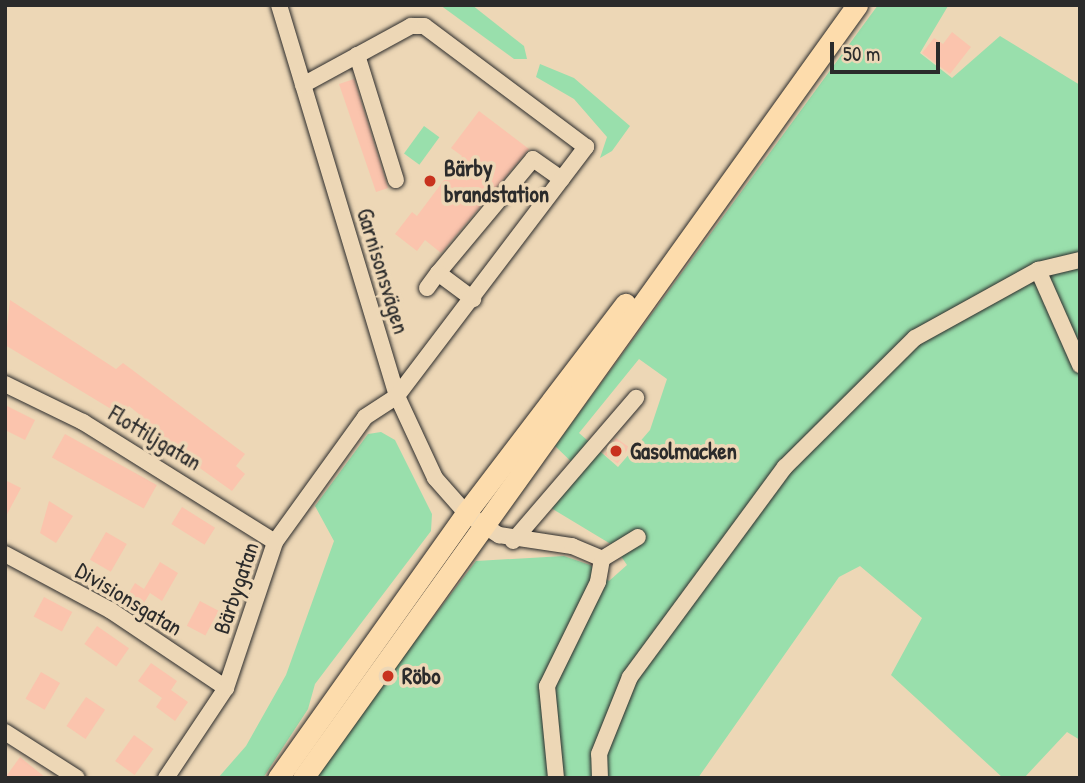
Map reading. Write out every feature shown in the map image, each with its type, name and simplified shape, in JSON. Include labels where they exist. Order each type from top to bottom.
[{"type":"main road","points":[[278,778],[466,513],[762,133],[857,5]]},
{"type":"main road","points":[[303,778],[486,527],[762,133]]},
{"type":"street","name":"Garnisonsvägen","points":[[279,5],[397,396],[435,478],[466,513],[513,541]]},
{"type":"street","name":"Bärbygatan","points":[[166,778],[226,688],[275,542],[365,417],[397,396],[586,147],[424,26],[357,55]]},
{"type":"street","points":[[303,85],[357,55],[396,180]]},
{"type":"street","points":[[427,288],[533,159],[562,179]]},
{"type":"street","points":[[600,778],[599,754],[630,677],[785,467],[915,338],[1038,270],[1080,260]]},
{"type":"street","points":[[1038,270],[1080,365]]},
{"type":"street","points":[[438,273],[473,299]]},
{"type":"street","name":"Flottiljgatan","points":[[5,384],[83,422],[275,542]]},
{"type":"street","points":[[513,541],[636,398]]},
{"type":"street","points":[[601,559],[638,537]]},
{"type":"street","points":[[513,541],[572,546],[601,559]]},
{"type":"street","name":"Divisionsgatan","points":[[5,554],[110,610],[226,688]]},
{"type":"street","points":[[556,778],[547,686],[598,582],[601,559]]},
{"type":"street","points":[[5,732],[77,778]]},
{"type":"green space","points":[[440,5],[472,5],[524,46],[527,59],[514,59]]},
{"type":"green space","points":[[878,5],[948,6],[920,53],[952,78],[1000,36],[1080,85],[1080,740],[1067,732],[1024,778],[1003,778],[891,675],[922,618],[860,566],[839,577],[698,778],[311,778],[476,561],[564,556],[590,565],[609,581],[627,565],[614,546],[546,505],[582,472],[555,446]],"holes":[[[639,359],[667,379],[650,430],[618,467],[579,433]]]},
{"type":"green space","points":[[540,64],[574,78],[630,126],[612,151],[600,158],[607,137],[574,99],[536,77]]},
{"type":"green space","points":[[424,126],[439,137],[419,165],[404,154]]},
{"type":"green space","points":[[381,432],[395,440],[432,514],[431,531],[315,684],[308,709],[263,778],[218,778],[246,746],[286,675],[334,541],[315,506],[368,434]]},
{"type":"building","points":[[952,32],[971,47],[950,74],[922,53],[934,38],[943,44]]},
{"type":"building","points":[[354,79],[388,188],[376,192],[339,84]]},
{"type":"building","points":[[479,111],[529,149],[441,253],[425,240],[417,251],[395,234],[412,212],[417,216],[462,156],[451,148]]},
{"type":"building","points":[[10,300],[116,369],[123,363],[245,454],[236,466],[245,474],[232,491],[145,429],[150,423],[129,406],[121,415],[5,345]]},
{"type":"building","points":[[5,405],[35,420],[25,440],[5,430]]},
{"type":"building","points":[[65,434],[157,485],[144,509],[52,458]]},
{"type":"building","name":"Gasolmacken","points":[[616,438],[629,447],[618,464],[605,454]]},
{"type":"building","points":[[5,480],[21,488],[5,518]]},
{"type":"building","points":[[49,501],[73,516],[56,543],[40,533]]},
{"type":"building","points":[[182,507],[215,528],[204,545],[171,524]]},
{"type":"building","points":[[106,532],[127,544],[111,572],[90,560]]},
{"type":"building","points":[[160,562],[178,573],[162,601],[150,593],[141,608],[126,598],[135,583],[144,589]]},
{"type":"building","points":[[44,597],[72,612],[62,631],[34,616]]},
{"type":"building","points":[[200,601],[219,611],[205,636],[187,626]]},
{"type":"building","points":[[97,626],[129,648],[116,666],[84,644]]},
{"type":"building","points":[[151,663],[177,681],[171,690],[188,702],[175,721],[156,707],[162,698],[138,681]]},
{"type":"building","points":[[41,672],[60,683],[45,710],[26,699]]},
{"type":"building","points":[[86,697],[105,710],[85,739],[66,726]]},
{"type":"building","points":[[134,735],[153,749],[135,775],[115,761]]},
{"type":"building","points":[[20,757],[46,778],[5,778]]},
{"type":"place","name":"Bärby brandstation","points":[[430,181]]},
{"type":"place","name":"Gasolmacken","points":[[616,451]]},
{"type":"place","name":"Röbo","points":[[388,676]]}]
